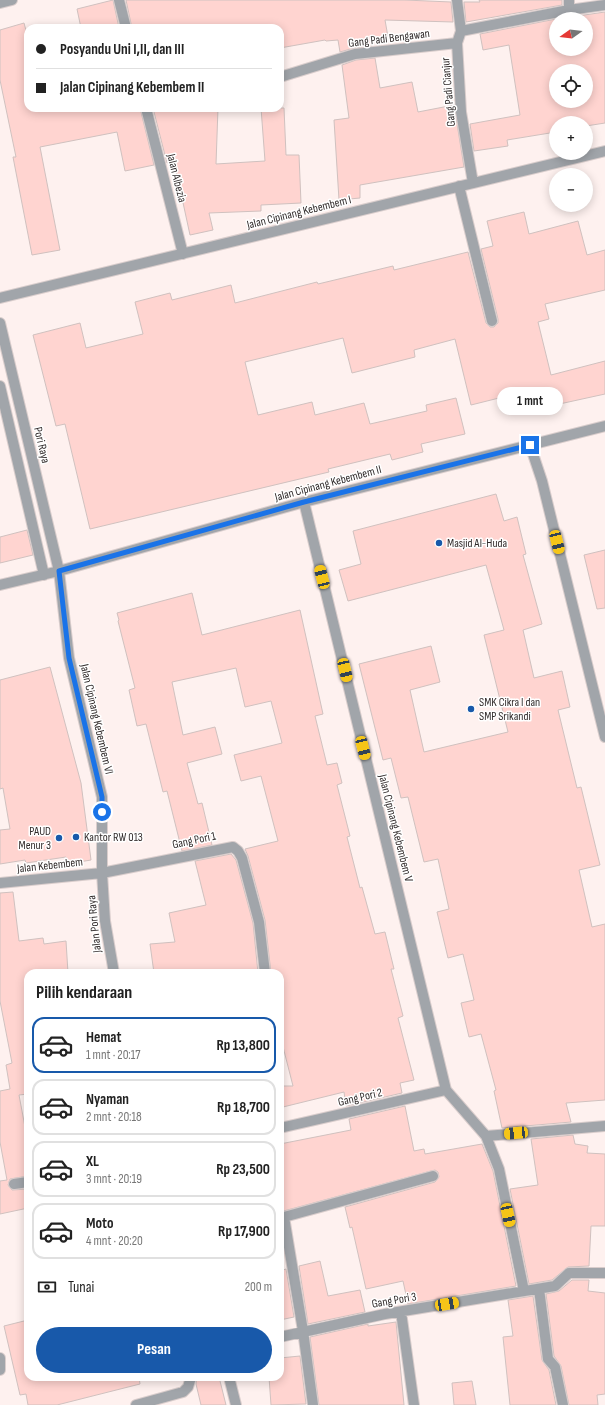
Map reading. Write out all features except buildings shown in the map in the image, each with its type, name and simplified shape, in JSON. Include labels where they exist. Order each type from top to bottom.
[{"type":"street","points":[[0,4],[12,0]]},
{"type":"street","points":[[119,0],[125,24]]},
{"type":"street","name":"Gang Padi Cianjur","points":[[457,0],[461,31],[457,43],[461,112],[473,183]]},
{"type":"street","points":[[461,31],[569,5],[605,5]]},
{"type":"street","name":"Gang Padi Bengawan","points":[[284,77],[355,54],[457,43]]},
{"type":"street","name":"Jalan Albezia","points":[[147,112],[183,254]]},
{"type":"street","name":"Jalan Cipinang Kebembem I","points":[[0,298],[605,150]]},
{"type":"street","points":[[459,186],[492,321]]},
{"type":"street","name":"Pori Raya","points":[[0,323],[59,571]]},
{"type":"street","points":[[0,386],[44,575]]},
{"type":"street","name":"Jalan Cipinang Kebembem II","points":[[0,585],[59,571],[304,502],[605,426]]},
{"type":"street","points":[[530,445],[542,481],[605,737]]},
{"type":"street","name":"Jalan Cipinang Kebembem V","points":[[304,502],[446,1090]]},
{"type":"street","name":"Jalan Cipinang Kebembem VI","points":[[59,571],[69,658],[102,797],[102,872]]},
{"type":"street","name":"Gang Pori 1","points":[[102,872],[233,847],[238,851],[242,858],[259,922],[265,969]]},
{"type":"street","name":"Jalan Kebembem","points":[[0,883],[102,872]]},
{"type":"street","name":"Jalan Pori Raya","points":[[102,872],[106,921],[113,969]]},
{"type":"street","points":[[446,1090],[486,1136],[499,1169],[524,1291]]},
{"type":"street","name":"Gang Pori 2","points":[[284,1127],[446,1090]]},
{"type":"street","points":[[486,1136],[605,1126]]},
{"type":"street","points":[[313,1405],[304,1331],[284,1217],[433,1176]]},
{"type":"street","points":[[14,1184],[24,1183]]},
{"type":"street","name":"Gang Pori 3","points":[[284,1336],[401,1312],[555,1286],[569,1273],[605,1273]]},
{"type":"street","points":[[539,1289],[548,1359],[555,1367],[563,1405]]},
{"type":"street","points":[[401,1312],[414,1405]]},
{"type":"street","points":[[0,1358],[0,1370]]},
{"type":"street","points":[[136,1405],[183,1392],[188,1387],[189,1381]]},
{"type":"street","points":[[230,1381],[236,1405]]},
{"type":"place","name":"Masjid Al-Huda","points":[[439,543]]},
{"type":"place","name":"SMK Cikra I dan SMP Srikandi","points":[[471,709]]},
{"type":"place","name":"Kantor RW 013","points":[[76,837]]},
{"type":"place","name":"PAUD Menur 3","points":[[59,838]]},
{"type":"route","points":[[102,812],[102,797],[69,658],[59,571],[304,502],[530,445]]}]
